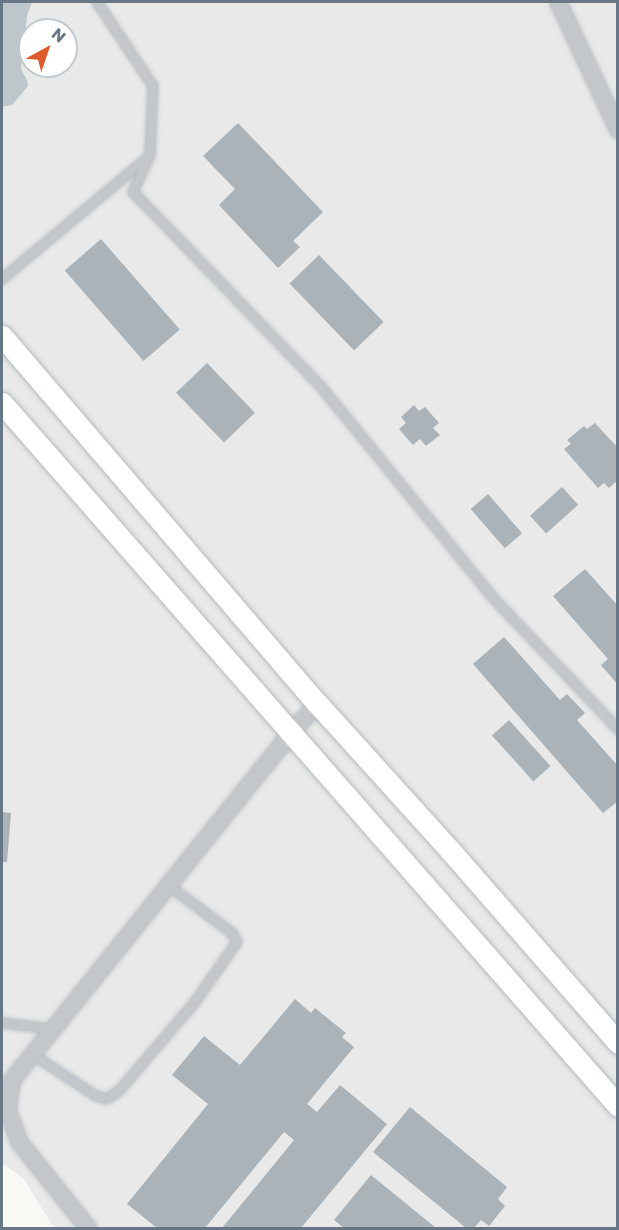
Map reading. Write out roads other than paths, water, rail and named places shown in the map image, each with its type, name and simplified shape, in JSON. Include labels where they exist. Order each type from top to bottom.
[{"type":"main road","points":[[2,336],[317,703],[449,849],[618,1043]]},
{"type":"main road","points":[[2,403],[292,731],[410,872],[618,1107]]},
{"type":"street","points":[[558,2],[618,130]]},
{"type":"street","points":[[88,1228],[19,1142],[8,1109],[12,1079],[317,703]]},
{"type":"lane","points":[[97,2],[153,86],[150,155],[132,192],[322,388],[494,599],[618,729]]},
{"type":"lane","points":[[2,279],[150,155]]},
{"type":"lane","points":[[32,1054],[96,1096],[107,1099],[119,1091],[195,1002],[237,942],[232,933],[168,885]]},
{"type":"lane","points":[[2,1023],[52,1029]]}]
